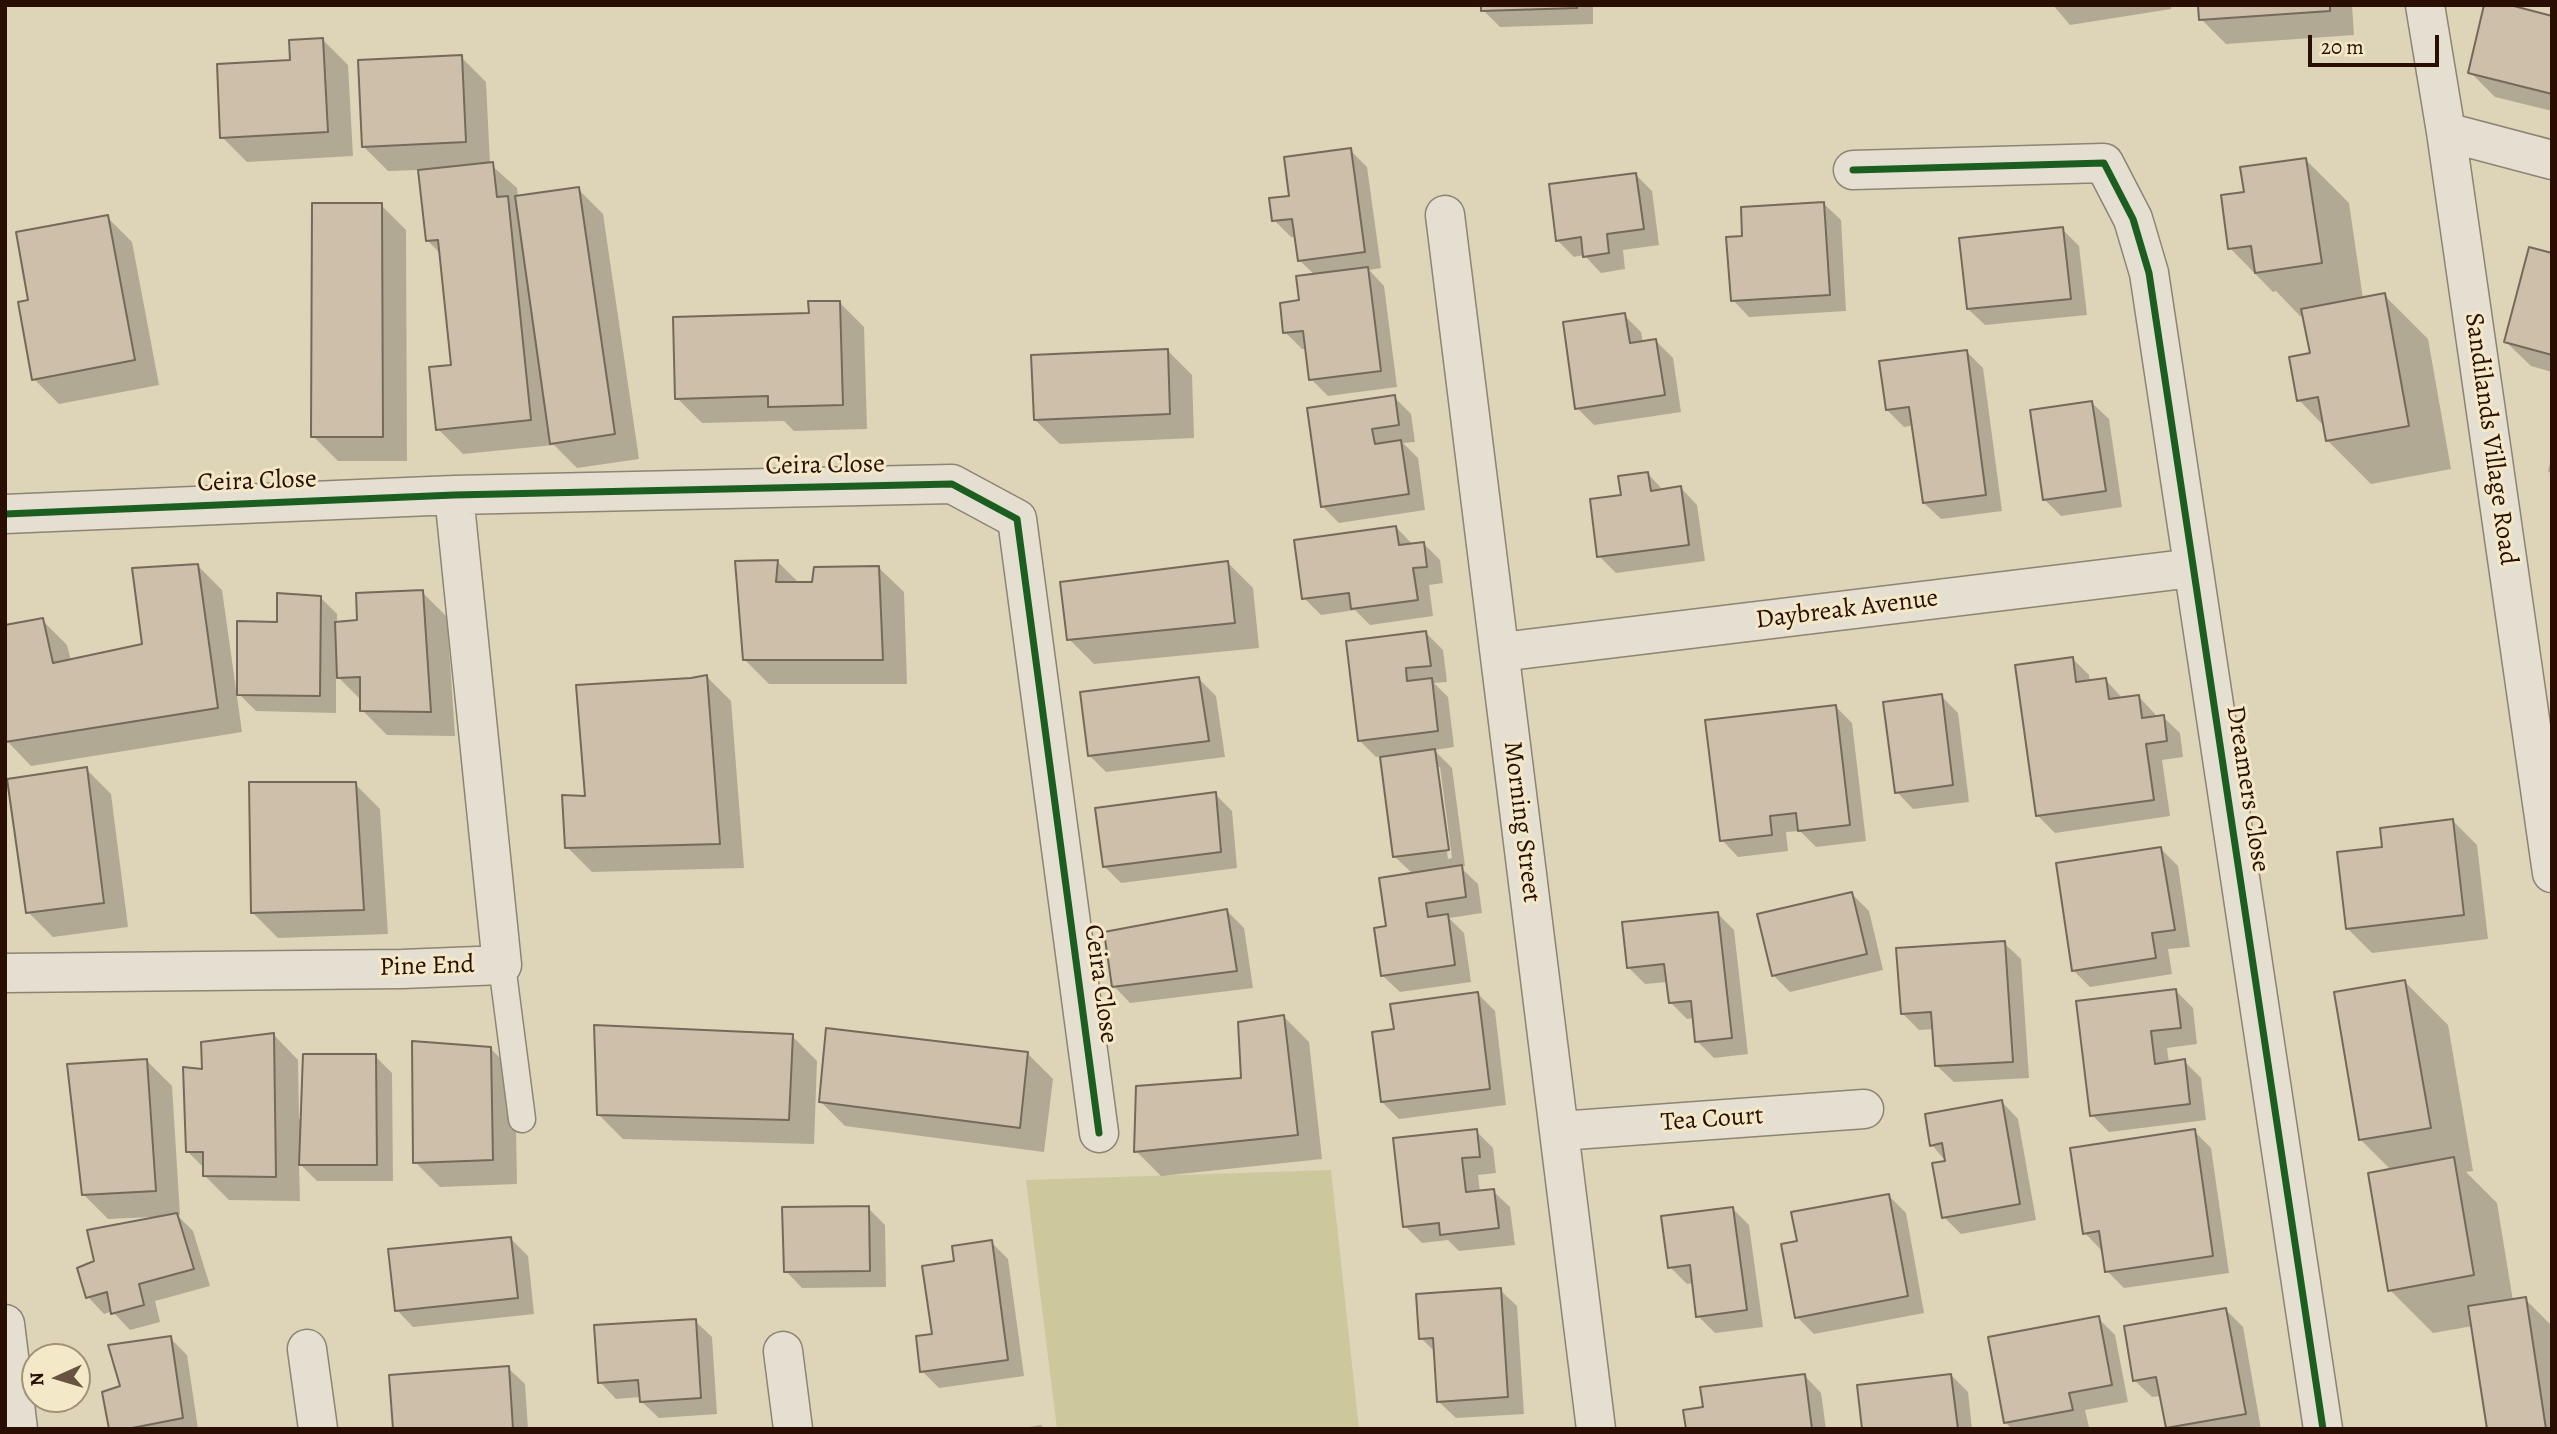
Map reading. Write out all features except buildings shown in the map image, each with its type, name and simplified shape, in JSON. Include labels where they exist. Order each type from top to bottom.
[{"type":"street","name":"Sandilands Village Road","points":[[2425,5],[2446,132],[2552,873]]},
{"type":"street","points":[[2446,132],[2552,160]]},
{"type":"street","name":"Dreamers Close","points":[[1853,170],[2104,163],[2133,219],[2149,273],[2322,1429]]},
{"type":"street","name":"Morning Street","points":[[1445,215],[1596,1429]]},
{"type":"street","name":"Ceira Close","points":[[5,514],[454,495],[951,484],[1017,519],[1099,1133]]},
{"type":"street","name":"Pine End","points":[[5,973],[401,969],[502,965],[454,495]]},
{"type":"street","name":"Daybreak Avenue","points":[[1501,652],[2193,568]]},
{"type":"street","name":"Tea Court","points":[[1560,1131],[1864,1109]]},
{"type":"street","points":[[5,1324],[18,1429]]},
{"type":"street","points":[[307,1349],[318,1429]]},
{"type":"street","points":[[783,1350],[793,1429]]},
{"type":"lane","points":[[502,965],[522,1119]]},
{"type":"shaded area","points":[[1331,1170],[1359,1429],[1057,1429],[1026,1180]]},
{"type":"cycle path","points":[[1853,170],[2104,163],[2133,219],[2149,273],[2323,1429]]},
{"type":"cycle path","points":[[5,514],[454,495],[952,484],[1017,519],[1099,1133]]}]
